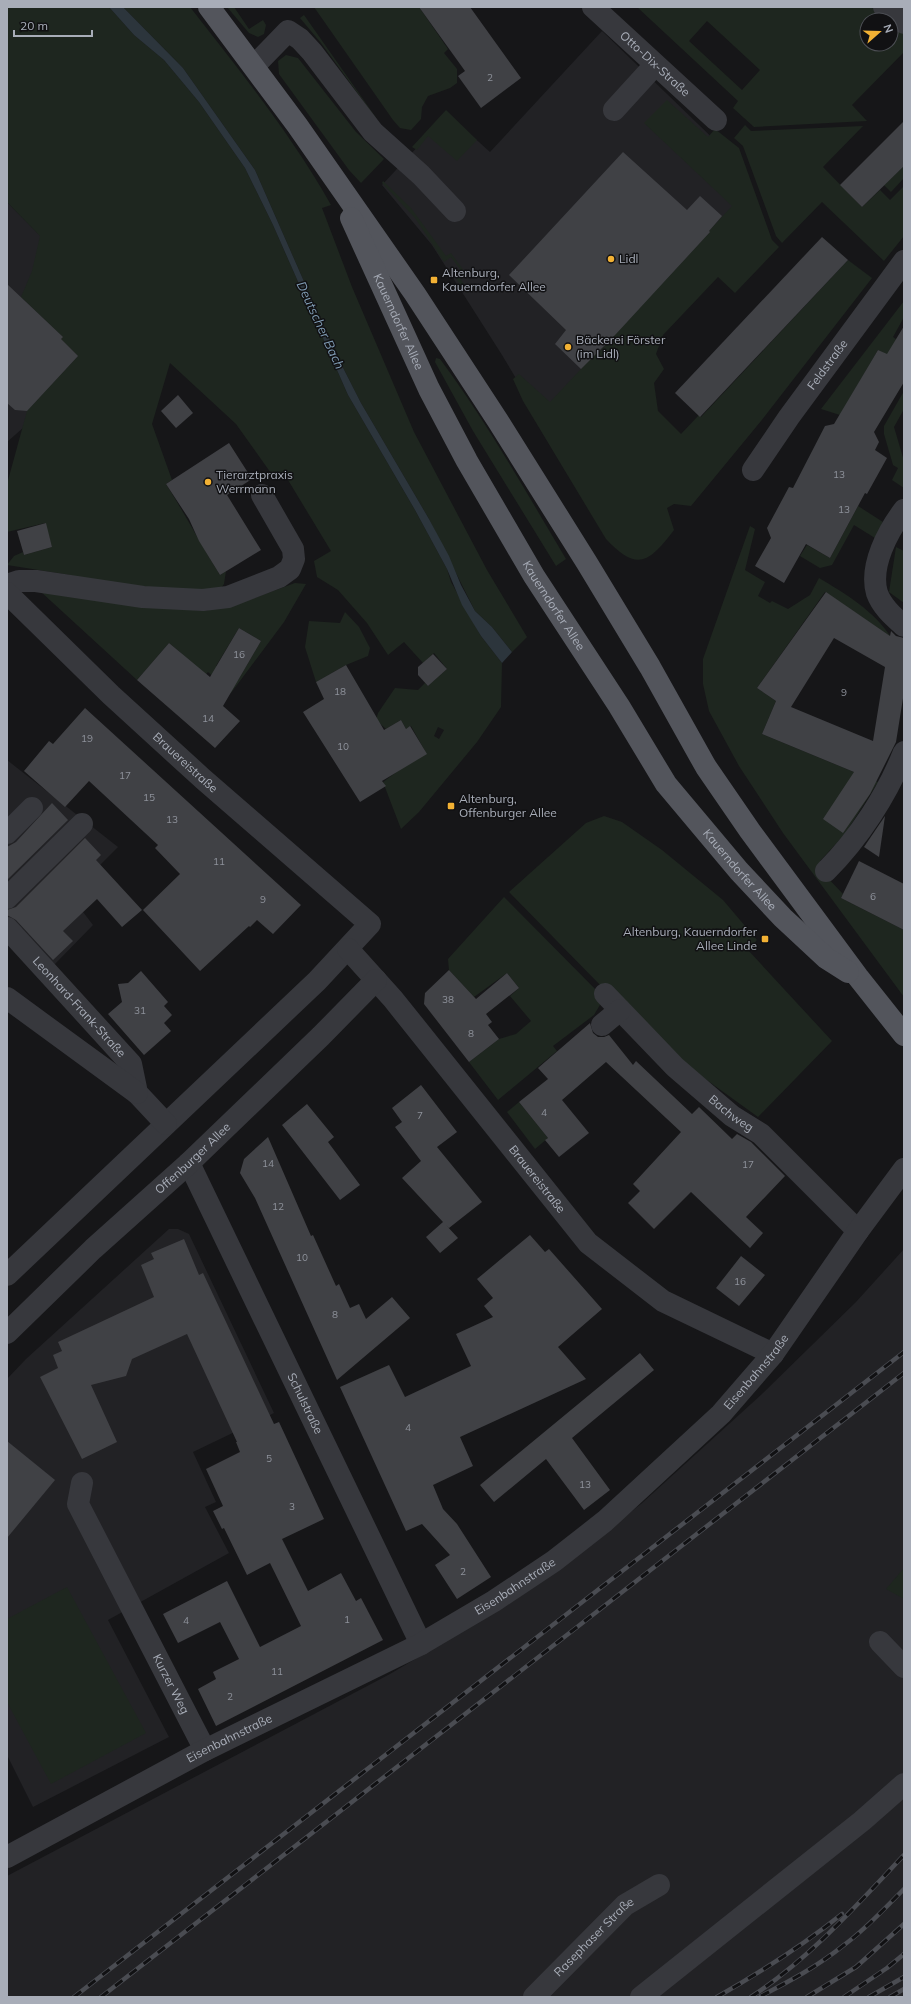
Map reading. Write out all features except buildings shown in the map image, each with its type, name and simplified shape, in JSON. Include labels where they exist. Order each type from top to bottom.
[{"type":"main road","name":"Kauerndorfer Allee","points":[[209,7],[254,66],[415,294],[514,448],[650,667],[699,758],[750,831],[858,977],[904,1035]]},
{"type":"main road","name":"Kauerndorfer Allee","points":[[332,175],[429,389],[467,461],[534,576],[619,706],[666,784],[739,870],[783,918],[826,958],[858,977]]},
{"type":"street","name":"Otto-Dix-Straße","points":[[593,7],[716,120]]},
{"type":"street","points":[[884,7],[904,23]]},
{"type":"street","points":[[254,66],[288,31],[300,39],[312,52],[373,132],[421,175],[455,211]]},
{"type":"street","points":[[614,110],[655,65]]},
{"type":"street","name":"Feldstraße","points":[[753,470],[788,416],[904,261]]},
{"type":"street","points":[[7,585],[19,581],[36,581],[143,597],[203,600],[228,597],[278,577],[290,569],[294,559],[292,549],[262,495]]},
{"type":"street","points":[[904,510],[885,539],[878,559],[876,580],[877,593],[888,611],[904,626]]},
{"type":"street","name":"Brauereistraße","points":[[7,593],[111,694],[203,779],[370,924],[348,949],[376,980],[588,1244],[663,1301],[773,1354]]},
{"type":"street","points":[[826,871],[850,845],[884,792],[904,752]]},
{"type":"street","points":[[7,833],[32,808]]},
{"type":"street","points":[[7,898],[82,824]]},
{"type":"street","name":"Leonhard-Frank-Straße","points":[[7,928],[130,1064],[137,1093]]},
{"type":"street","points":[[7,1276],[348,949]]},
{"type":"street","name":"Offenburger Allee","points":[[7,1333],[93,1249],[189,1163],[322,1036],[376,980]]},
{"type":"street","name":"Bachweg","points":[[605,994],[675,1067],[732,1116],[761,1134],[858,1232]]},
{"type":"street","name":"Leonhard-Frank-Straße","points":[[7,998],[137,1093],[166,1124]]},
{"type":"street","points":[[602,1025],[620,1010]]},
{"type":"street","name":"Schulstraße","points":[[189,1163],[421,1644]]},
{"type":"street","name":"Eisenbahnstraße","points":[[7,1857],[205,1750],[421,1644],[494,1602],[554,1561],[605,1521],[721,1414],[773,1354],[904,1169]]},
{"type":"street","name":"Kurzer Weg","points":[[82,1483],[78,1504],[205,1750]]},
{"type":"street","points":[[880,1642],[904,1667]]},
{"type":"street","points":[[641,1997],[856,1826],[904,1784]]},
{"type":"street","name":"Rasephaser Straße","points":[[534,1997],[625,1905],[659,1885]]},
{"type":"shaded area","points":[[7,7],[109,7],[134,35],[164,60],[199,102],[245,168],[273,225],[348,395],[415,510],[447,569],[451,582],[481,636],[502,663],[501,707],[477,742],[419,812],[401,829],[383,782],[425,751],[411,726],[406,729],[401,720],[386,729],[376,720],[378,713],[395,688],[418,690],[425,683],[428,686],[447,669],[434,653],[423,663],[404,642],[388,655],[367,623],[338,590],[317,577],[314,561],[331,551],[288,480],[273,476],[236,424],[170,363],[152,424],[172,480],[166,484],[220,575],[226,571],[224,584],[219,591],[205,593],[93,582],[70,575],[7,565],[14,556],[23,552],[24,555],[52,547],[45,523],[7,532],[7,484],[27,411],[78,356],[61,339],[63,337],[21,297],[32,271],[40,236],[7,202]],"holes":[[[438,727],[444,730],[439,739],[434,736]]]},
{"type":"shaded area","points":[[123,7],[190,7],[264,103],[316,179],[331,205],[322,208],[352,287],[414,432],[487,570],[527,637],[512,652],[492,627],[475,611],[429,519],[361,403],[335,352],[255,170],[183,68]]},
{"type":"shaded area","points":[[227,7],[234,7],[249,29],[263,20],[266,25],[264,34],[258,37],[249,33]]},
{"type":"shaded area","points":[[314,7],[419,7],[448,49],[444,53],[457,69],[457,83],[450,88],[428,96],[422,107],[421,119],[411,130],[400,128]]},
{"type":"shaded area","points":[[637,7],[871,7],[878,12],[859,12],[859,52],[899,52],[899,28],[904,32],[904,52],[852,105],[867,121],[754,127],[733,108],[738,101]],"holes":[[[707,21],[760,70],[742,90],[689,41]]]},
{"type":"shaded area","points":[[304,15],[378,121],[321,43],[300,18]]},
{"type":"shaded area","points":[[602,31],[730,155],[749,199],[559,416],[535,410],[432,245],[382,185],[448,114],[490,152]]},
{"type":"shaded area","points":[[286,55],[298,58],[356,132],[384,159],[361,183],[349,170],[279,74],[278,61]]},
{"type":"shaded area","points":[[667,100],[708,137],[715,129],[739,148],[772,240],[779,247],[735,293],[718,277],[663,335],[656,354],[664,369],[654,383],[658,411],[681,434],[699,415],[701,417],[848,260],[872,278],[761,421],[691,506],[674,504],[667,508],[674,530],[665,541],[650,556],[642,559],[635,559],[626,556],[606,539],[523,401],[513,379],[519,374],[550,402],[595,354],[597,354],[710,232],[709,231],[732,206],[644,123]]},
{"type":"shaded area","points":[[446,110],[477,140],[457,161],[428,136],[417,150],[412,147]]},
{"type":"shaded area","points":[[745,125],[751,131],[863,126],[823,167],[862,207],[880,190],[890,200],[904,186],[904,236],[884,261],[822,202],[782,243],[776,236],[743,146],[734,138]]},
{"type":"shaded area","points":[[904,166],[904,178],[891,192],[884,185]]},
{"type":"shaded area","points":[[383,181],[411,208],[446,256],[451,253],[464,271],[458,275],[469,292],[466,293],[453,274],[460,269],[451,257],[444,262],[415,218],[382,183]]},
{"type":"shaded area","points":[[7,202],[117,314],[24,427],[7,442]]},
{"type":"shaded area","points":[[904,301],[904,317],[893,337],[904,345],[904,365],[878,350],[840,415],[821,409]]},
{"type":"shaded area","points":[[436,358],[440,359],[474,407],[566,559],[556,566],[473,431],[435,362]]},
{"type":"shaded area","points":[[904,391],[904,409],[894,427],[904,461],[904,488],[892,480],[898,468],[893,465],[884,434],[884,426]]},
{"type":"shaded area","points":[[858,506],[883,522],[875,538],[854,525],[832,565],[820,568],[800,556],[807,545],[830,558]]},
{"type":"shaded area","points":[[750,526],[755,529],[745,570],[765,582],[758,596],[770,603],[772,601],[788,609],[810,595],[819,578],[868,611],[891,637],[825,592],[757,688],[776,701],[762,734],[878,782],[845,834],[820,861],[824,874],[843,894],[841,898],[904,930],[904,997],[783,833],[739,766],[709,711],[703,684],[703,659]]},
{"type":"shaded area","points":[[896,547],[904,551],[904,603],[889,592]]},
{"type":"shaded area","points":[[295,583],[306,584],[284,622],[231,693],[208,672],[197,685],[181,653],[169,643],[137,680],[40,591],[107,602],[205,611],[240,603]],"holes":[[[239,628],[261,641],[238,680],[216,666]]]},
{"type":"shaded area","points":[[345,612],[359,627],[370,648],[368,656],[346,665],[316,682],[305,647],[309,621],[340,623]]},
{"type":"shaded area","points":[[7,760],[118,847],[70,895],[93,925],[54,965],[7,916]]},
{"type":"shaded area","points":[[604,816],[622,822],[662,850],[723,900],[757,940],[748,950],[832,1041],[758,1117],[686,1065],[603,988],[509,892],[586,823]]},
{"type":"shaded area","points":[[504,897],[604,998],[594,1015],[553,1046],[557,1051],[498,1100],[469,1062],[499,1039],[516,1034],[531,1021],[510,996],[519,988],[507,973],[474,997],[449,970],[448,959]]},
{"type":"shaded area","points":[[519,1102],[548,1138],[535,1149],[507,1112]]},
{"type":"shaded area","points":[[169,1229],[178,1229],[189,1234],[274,1413],[193,1452],[216,1502],[205,1507],[229,1553],[108,1620],[169,1737],[33,1807],[7,1755],[7,1379],[26,1359]]},
{"type":"shaded area","points":[[904,1249],[904,1997],[7,1997],[7,1876],[390,1674],[515,1600],[641,1504],[762,1394],[856,1302]]},
{"type":"shaded area","points":[[904,1568],[904,1599],[886,1589]]},
{"type":"shaded area","points":[[67,1587],[146,1733],[51,1784],[7,1702],[7,1619]]},
{"type":"water","name":"Deutscher Bach","points":[[109,7],[123,7],[183,68],[255,170],[335,352],[361,403],[429,519],[449,556],[461,585],[475,611],[492,627],[512,652],[502,663],[481,636],[462,605],[447,569],[415,510],[348,395],[273,225],[245,168],[199,102],[164,60],[134,35]]},
{"type":"railway","points":[[74,1997],[904,1352]]},
{"type":"railway","points":[[101,1997],[904,1373]]},
{"type":"railway","points":[[751,1997],[773,1982],[813,1948],[850,1912],[904,1855]]},
{"type":"railway","points":[[761,1996],[804,1973],[834,1953],[868,1925],[904,1889]]},
{"type":"railway","points":[[717,1997],[781,1958],[842,1914]]},
{"type":"railway","points":[[807,1997],[856,1967],[904,1924]]},
{"type":"railway","points":[[844,1997],[887,1968],[904,1954]]},
{"type":"railway","points":[[869,1997],[904,1977]]},
{"type":"railway","points":[[890,1997],[904,1989]]},
{"type":"place","name":"Lidl","points":[[611,259]]},
{"type":"place","name":"Altenburg, Kauerndorfer Allee","points":[[434,280]]},
{"type":"place","name":"Bäckerei Förster (im Lidl)","points":[[568,347]]},
{"type":"place","name":"Tierarztpraxis Werrmann","points":[[208,482]]},
{"type":"place","name":"Altenburg, Offenburger Allee","points":[[451,806]]},
{"type":"place","name":"Altenburg, Kauerndorfer Allee Linde","points":[[765,939]]}]
